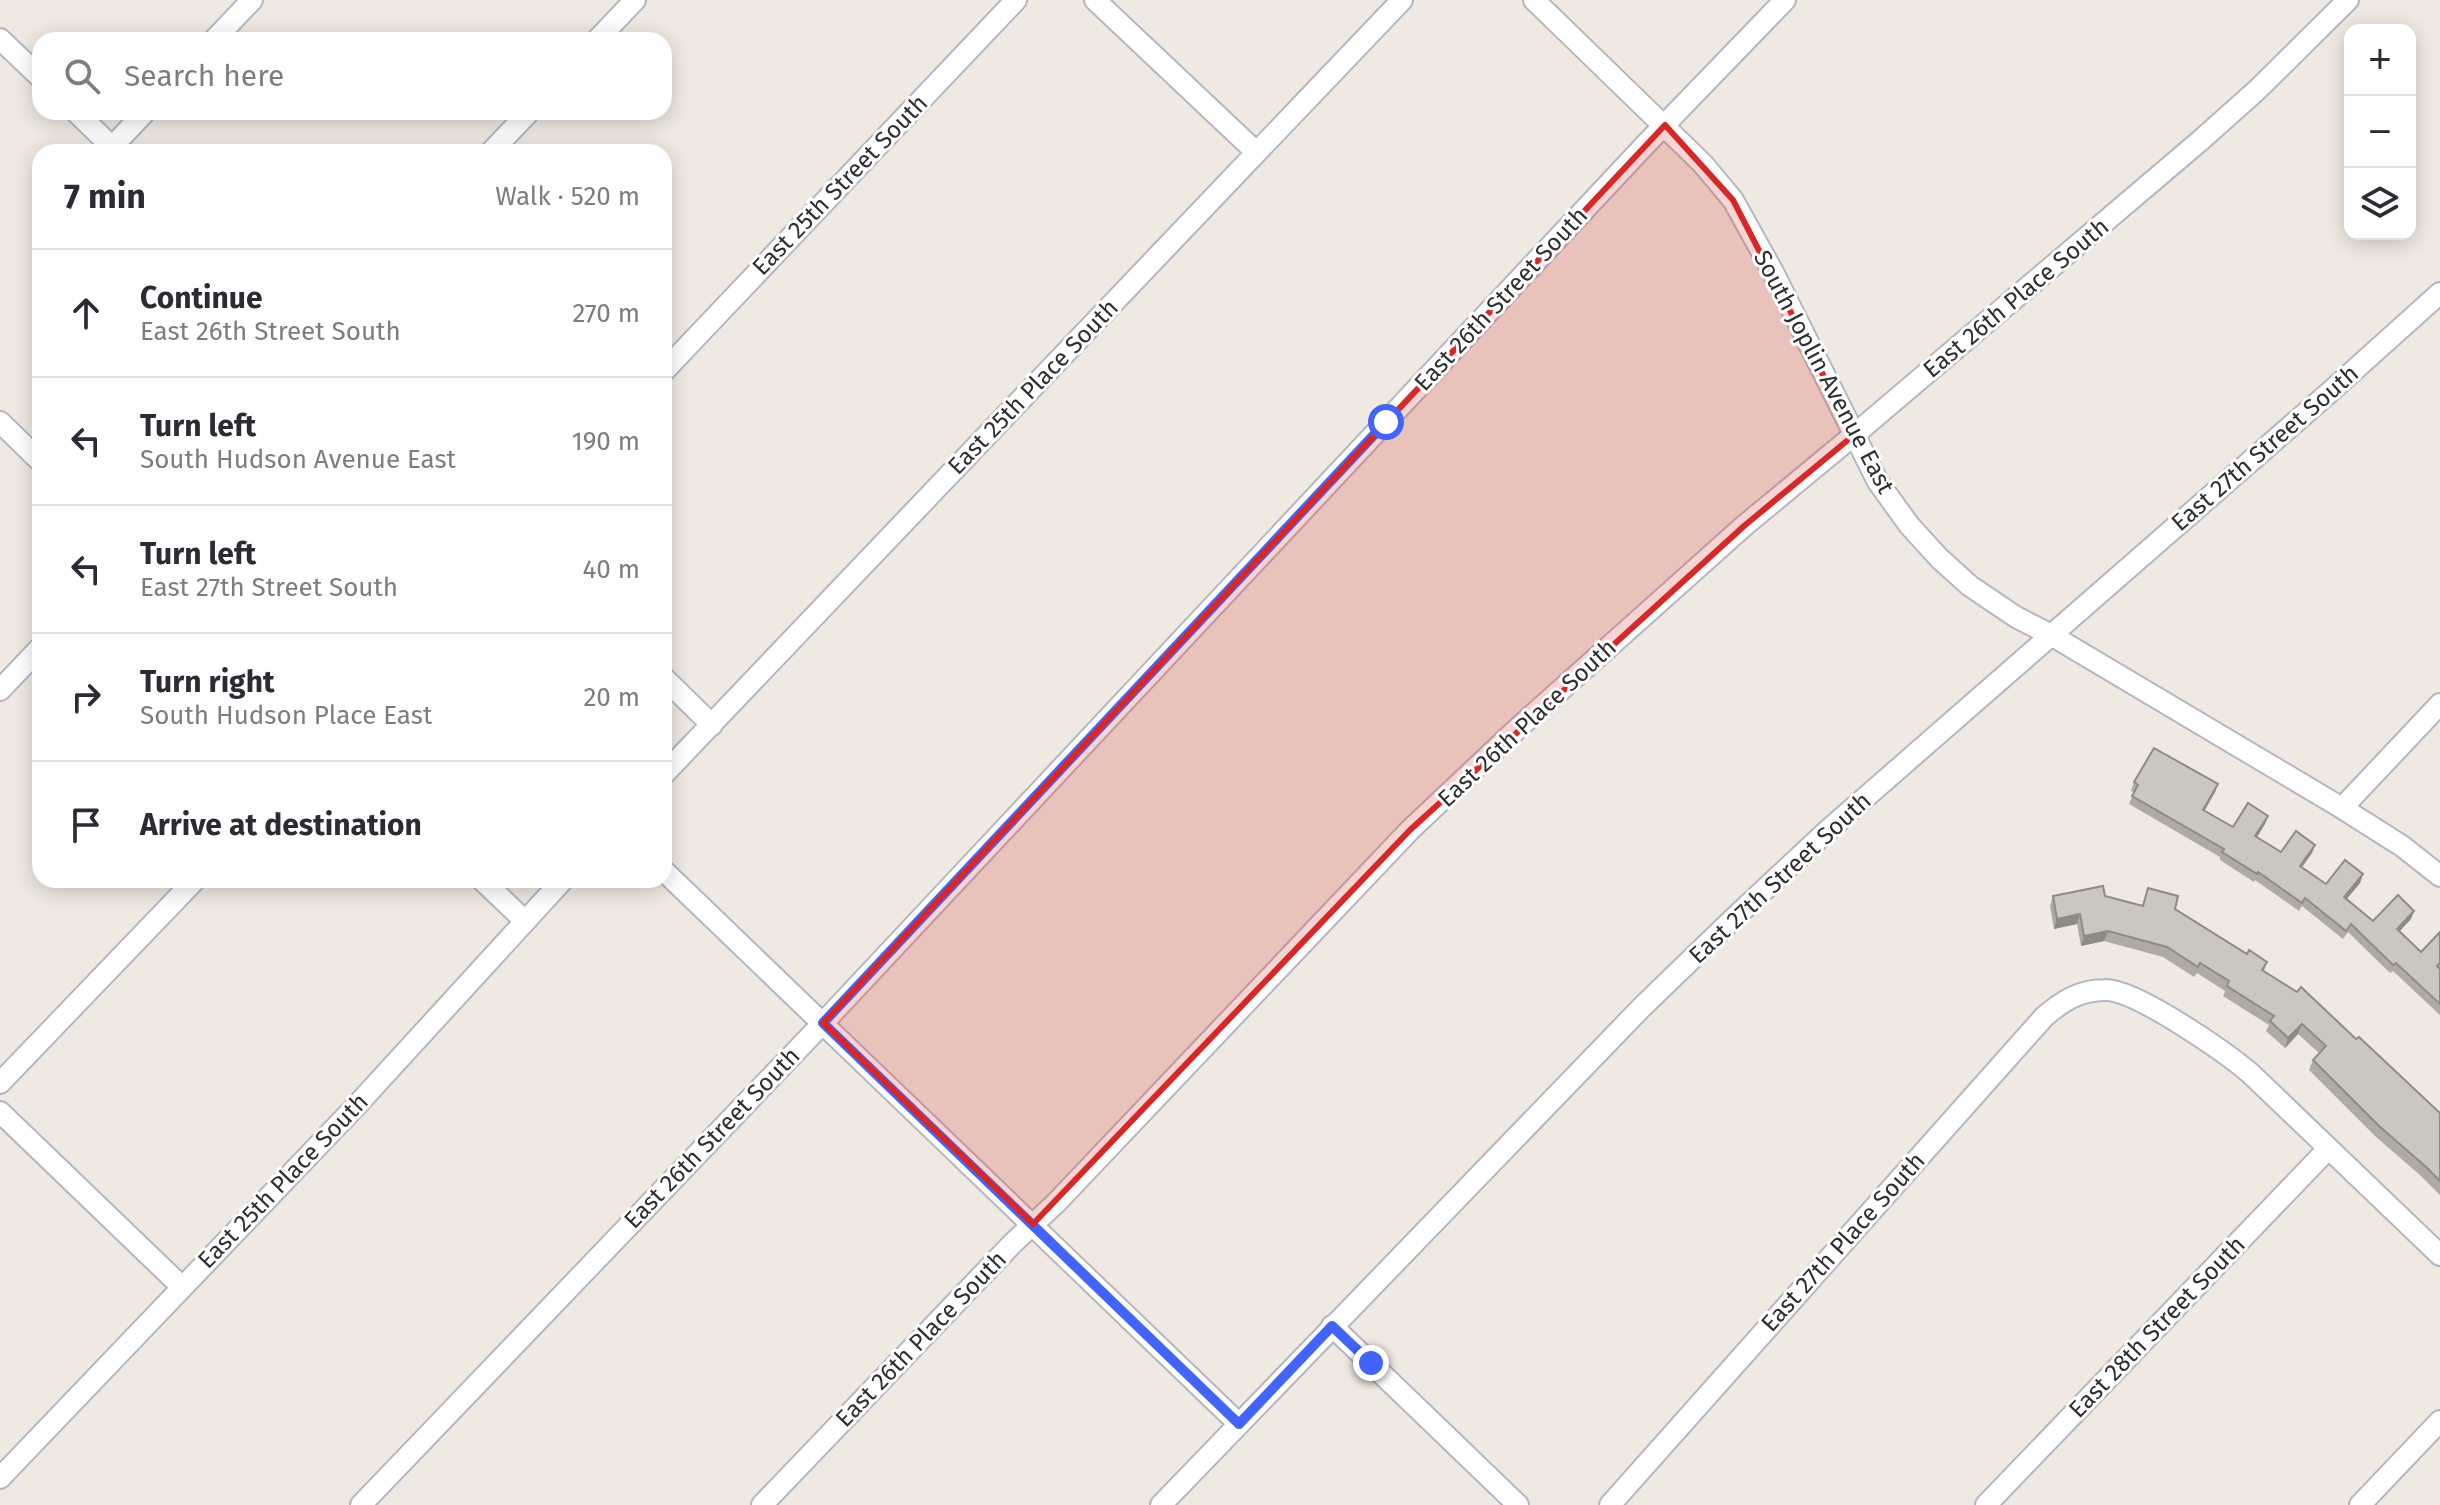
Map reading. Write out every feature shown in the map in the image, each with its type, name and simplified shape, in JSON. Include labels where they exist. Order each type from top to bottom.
[{"type":"street","points":[[222,32],[252,0]]},
{"type":"street","points":[[605,32],[635,0]]},
{"type":"street","name":"East 25th Street South","points":[[672,363],[1016,0]]},
{"type":"street","points":[[1095,0],[1256,152]]},
{"type":"street","name":"East 25th Place South","points":[[672,766],[1402,0]]},
{"type":"street","name":"South Joplin Avenue East","points":[[1534,0],[1665,125],[1733,200],[1773,272],[1878,482],[1909,525],[1939,558],[1970,586],[2016,617],[2342,808],[2402,846],[2440,876]]},
{"type":"street","name":"East 26th Street South","points":[[361,1505],[823,1023],[1785,0]]},
{"type":"street","name":"East 26th Place South","points":[[762,1505],[1013,1243],[1056,1203],[1410,830],[1517,729],[1744,526],[2201,140],[2257,90],[2348,0]]},
{"type":"street","points":[[0,39],[32,69]]},
{"type":"street","points":[[84,120],[109,144]]},
{"type":"street","points":[[120,144],[139,120]]},
{"type":"street","points":[[499,144],[521,120]]},
{"type":"street","name":"East 27th Street South","points":[[1161,1505],[1642,1007],[1731,921],[1827,831],[2440,293]]},
{"type":"street","points":[[0,422],[32,453]]},
{"type":"street","points":[[0,690],[32,656]]},
{"type":"street","points":[[672,686],[712,725]]},
{"type":"street","points":[[2342,808],[2440,704]]},
{"type":"street","points":[[672,879],[1239,1424]]},
{"type":"street","points":[[0,1083],[187,888]]},
{"type":"street","points":[[490,888],[524,920]]},
{"type":"street","name":"East 25th Place South","points":[[0,1478],[357,1105],[555,888]]},
{"type":"street","name":"East 27th Place South","points":[[1610,1505],[2044,1017],[2072,996],[2108,989],[2127,995],[2205,1039],[2250,1073],[2328,1149]]},
{"type":"street","points":[[0,1112],[182,1287]]},
{"type":"street","points":[[2328,1149],[2440,1255]]},
{"type":"street","name":"East 28th Street South","points":[[1986,1505],[2328,1149]]},
{"type":"street","points":[[1332,1326],[1518,1505]]},
{"type":"street","points":[[2360,1505],[2440,1421]]},
{"type":"highlighted area","points":[[1665,125],[1733,200],[1854,435],[1744,526],[1410,830],[1033,1224],[823,1023]]},
{"type":"building","points":[[2154,748],[2218,784],[2203,810],[2233,827],[2248,803],[2268,816],[2255,836],[2281,852],[2296,831],[2315,845],[2300,866],[2326,884],[2345,860],[2363,874],[2344,897],[2373,921],[2398,895],[2414,911],[2397,929],[2421,952],[2440,932],[2440,963],[2437,966],[2440,969],[2440,1004],[2396,963],[2393,965],[2351,924],[2346,931],[2305,898],[2302,903],[2258,872],[2222,852],[2224,849],[2132,796],[2138,785],[2134,782]]},
{"type":"building","points":[[2103,886],[2105,896],[2143,906],[2148,888],[2178,896],[2175,909],[2247,954],[2249,950],[2267,962],[2262,970],[2297,992],[2301,987],[2356,1039],[2359,1037],[2440,1113],[2440,1181],[2313,1060],[2326,1046],[2302,1024],[2288,1038],[2270,1021],[2274,1016],[2227,986],[2229,981],[2200,963],[2198,967],[2167,947],[2108,931],[2084,936],[2080,914],[2057,919],[2053,896]]},
{"type":"route","points":[[1371,1363],[1332,1326],[1239,1424],[823,1023],[1386,422]]}]
